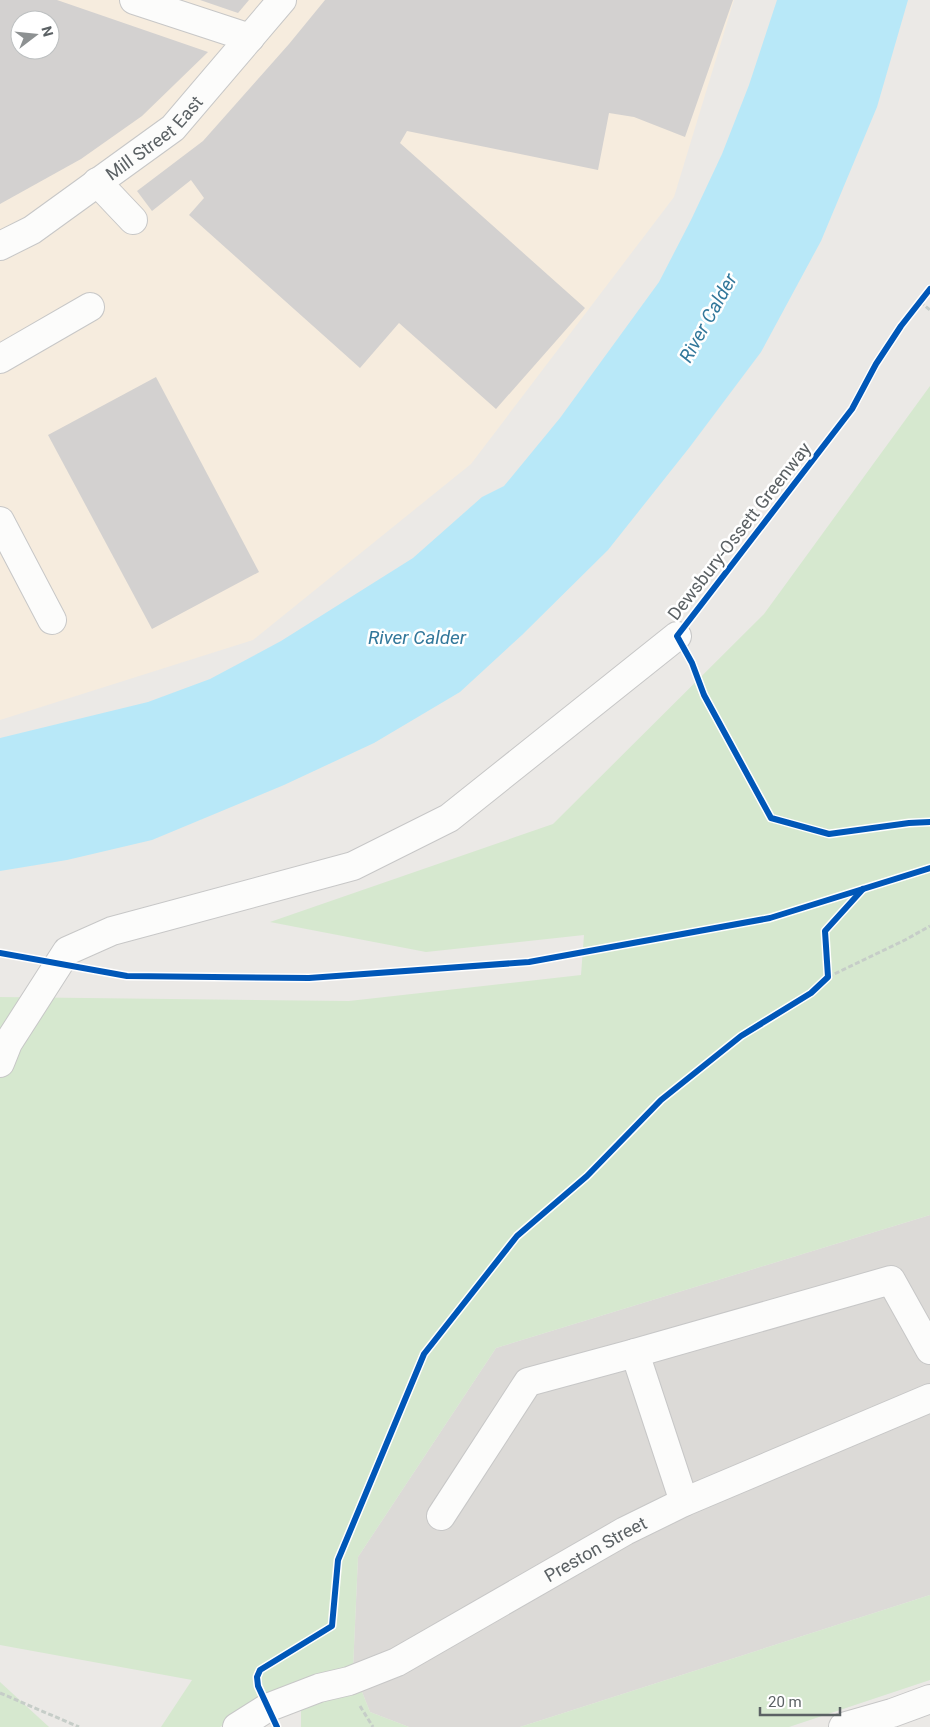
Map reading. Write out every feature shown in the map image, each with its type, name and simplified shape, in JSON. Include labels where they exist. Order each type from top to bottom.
[{"type":"street","points":[[134,0],[250,38]]},
{"type":"street","name":"Mill Street East","points":[[0,246],[32,230],[173,128],[282,0]]},
{"type":"street","points":[[98,182],[133,220]]},
{"type":"street","points":[[0,360],[90,307]]},
{"type":"street","points":[[0,521],[52,620]]},
{"type":"street","points":[[0,1063],[8,1043],[67,951],[112,931],[353,866],[449,818],[677,636]]},
{"type":"street","points":[[442,1516],[528,1382],[891,1280],[930,1350]]},
{"type":"street","points":[[635,1352],[684,1502]]},
{"type":"street","name":"Preston Street","points":[[237,1727],[267,1708],[319,1688],[349,1681],[398,1662],[625,1530],[684,1502],[930,1398]]},
{"type":"street","points":[[843,1727],[930,1700]]},
{"type":"path","points":[[915,308],[925,296]]},
{"type":"path","points":[[920,302],[930,310]]},
{"type":"path","points":[[822,982],[828,977],[930,926]]},
{"type":"path","points":[[828,968],[828,977]]},
{"type":"path","points":[[0,1693],[79,1727]]},
{"type":"path","points":[[361,1708],[373,1727]]},
{"type":"shaded area","points":[[0,0],[734,0],[674,197],[471,464],[253,640],[0,720]]},
{"type":"shaded area","points":[[930,1215],[930,1595],[520,1727],[409,1727],[370,1712],[353,1669],[358,1557],[496,1348]]},
{"type":"green space","points":[[930,386],[930,1215],[496,1348],[358,1557],[353,1669],[370,1712],[409,1727],[301,1727],[301,1700],[264,1700],[220,1727],[161,1727],[192,1680],[0,1645],[0,997],[349,1001],[581,975],[584,935],[426,952],[270,922],[553,824],[764,614]]},
{"type":"green space","points":[[930,1595],[930,1680],[789,1727],[520,1727]]},
{"type":"green space","points":[[0,1682],[49,1727],[0,1727]]},
{"type":"water","name":"River Calder","points":[[777,0],[908,0],[877,107],[821,241],[761,352],[689,448],[608,550],[522,635],[460,692],[374,743],[284,785],[152,840],[67,860],[0,871],[0,738],[148,702],[210,679],[281,641],[413,558],[482,497],[504,486],[560,418],[659,282],[722,154],[749,85]]},
{"type":"building","points":[[0,0],[57,0],[208,52],[142,116],[81,159],[0,204]]},
{"type":"building","points":[[200,0],[249,0],[238,13]]},
{"type":"building","points":[[325,0],[733,0],[685,137],[634,117],[609,113],[598,170],[407,131],[400,143],[585,308],[496,409],[399,323],[360,368],[189,215],[204,198],[191,180],[152,211],[137,191],[203,141],[289,44]]},
{"type":"building","points":[[156,377],[259,572],[152,629],[48,435]]},
{"type":"cycle path","name":"Dewsbury-Ossett Greenway","points":[[930,289],[901,326],[876,364],[852,409],[677,636],[692,663],[704,695],[771,818],[829,834],[930,822]]},
{"type":"cycle path","points":[[0,953],[127,976],[309,978],[529,962],[770,918],[930,868]]},
{"type":"cycle path","points":[[277,1727],[258,1686],[257,1677],[260,1670],[332,1626],[338,1560],[424,1354],[517,1236],[587,1176],[661,1100],[741,1036],[811,993],[828,977],[825,931],[863,889]]}]
